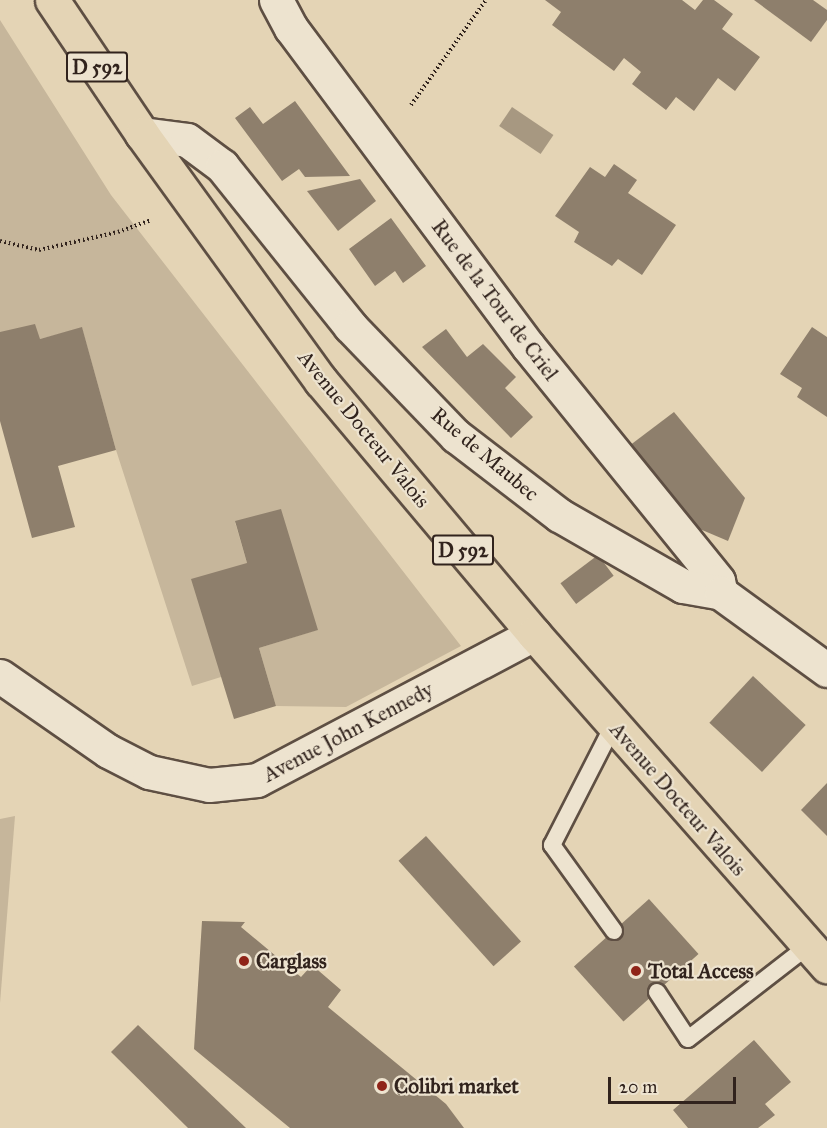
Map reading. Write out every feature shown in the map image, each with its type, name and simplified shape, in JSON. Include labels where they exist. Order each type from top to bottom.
[{"type":"main road","name":"Avenue Docteur Valois","points":[[52,0],[142,134],[321,381],[613,726],[817,956]]},
{"type":"street","name":"Rue de la Tour de Criel","points":[[276,0],[291,28],[528,346],[718,581],[722,593]]},
{"type":"street","name":"Rue de Maubec","points":[[142,134],[187,140],[222,166],[350,326],[456,436],[559,515],[682,586],[722,593],[827,670]]},
{"type":"street","name":"Avenue John Kennedy","points":[[0,676],[118,756],[149,772],[209,784],[257,780],[534,634]]},
{"type":"lane","points":[[613,726],[552,845],[614,931]]},
{"type":"lane","points":[[657,992],[688,1039],[817,956]]},
{"type":"path","points":[[411,105],[486,0]]},
{"type":"path","points":[[0,241],[39,250],[118,232],[152,220]]},
{"type":"shaded area","points":[[0,20],[111,195],[461,646],[346,707],[276,706],[259,648],[317,630],[235,522],[247,563],[221,677],[192,686],[116,450],[82,328],[40,339],[0,332]]},
{"type":"shaded area","points":[[512,107],[553,135],[541,154],[499,126]]},
{"type":"shaded area","points":[[15,816],[0,1003],[0,819]]},
{"type":"building","points":[[545,0],[682,0],[695,10],[703,0],[714,0],[733,14],[722,29],[760,57],[735,91],[718,78],[694,111],[676,97],[666,110],[632,84],[641,72],[624,58],[614,71],[552,25],[561,12]]},
{"type":"building","points":[[754,0],[813,0],[827,10],[827,20],[811,42]]},
{"type":"building","points":[[295,101],[350,176],[305,177],[299,169],[282,181],[235,118],[250,107],[263,124]]},
{"type":"building","points":[[614,164],[637,180],[628,193],[676,225],[642,275],[618,259],[612,266],[574,242],[579,232],[555,216],[590,167],[605,177]]},
{"type":"building","points":[[360,179],[376,201],[338,231],[307,191]]},
{"type":"building","points":[[391,218],[426,266],[403,283],[395,271],[375,286],[349,249]]},
{"type":"building","points":[[35,324],[40,339],[82,327],[116,450],[58,466],[75,527],[32,538],[0,421],[0,332]]},
{"type":"building","points":[[812,327],[827,337],[827,417],[797,397],[802,388],[780,374]]},
{"type":"building","points":[[446,329],[467,357],[483,344],[516,377],[505,388],[533,417],[511,438],[422,347]]},
{"type":"building","points":[[674,412],[745,498],[728,541],[695,527],[629,446]]},
{"type":"building","points":[[281,509],[318,630],[259,648],[276,706],[234,719],[191,579],[247,563],[235,521]]},
{"type":"building","points":[[598,555],[614,576],[576,604],[560,583]]},
{"type":"building","points":[[753,676],[806,725],[762,772],[709,723]]},
{"type":"building","points":[[827,783],[827,836],[801,810]]},
{"type":"building","points":[[426,836],[521,942],[494,966],[399,861]]},
{"type":"building","points":[[649,899],[699,954],[623,1022],[574,967]]},
{"type":"building","points":[[202,921],[245,922],[241,927],[301,977],[312,965],[341,990],[328,1007],[446,1104],[464,1128],[290,1128],[194,1049]]},
{"type":"building","points":[[138,1025],[246,1128],[188,1128],[111,1052]]},
{"type":"building","points":[[754,1040],[791,1082],[765,1104],[775,1115],[758,1128],[688,1128],[673,1110]]},
{"type":"place","name":"Carglass","points":[[244,961]]},
{"type":"place","name":"Total Access","points":[[636,971]]},
{"type":"place","name":"Colibri market","points":[[382,1086]]}]
